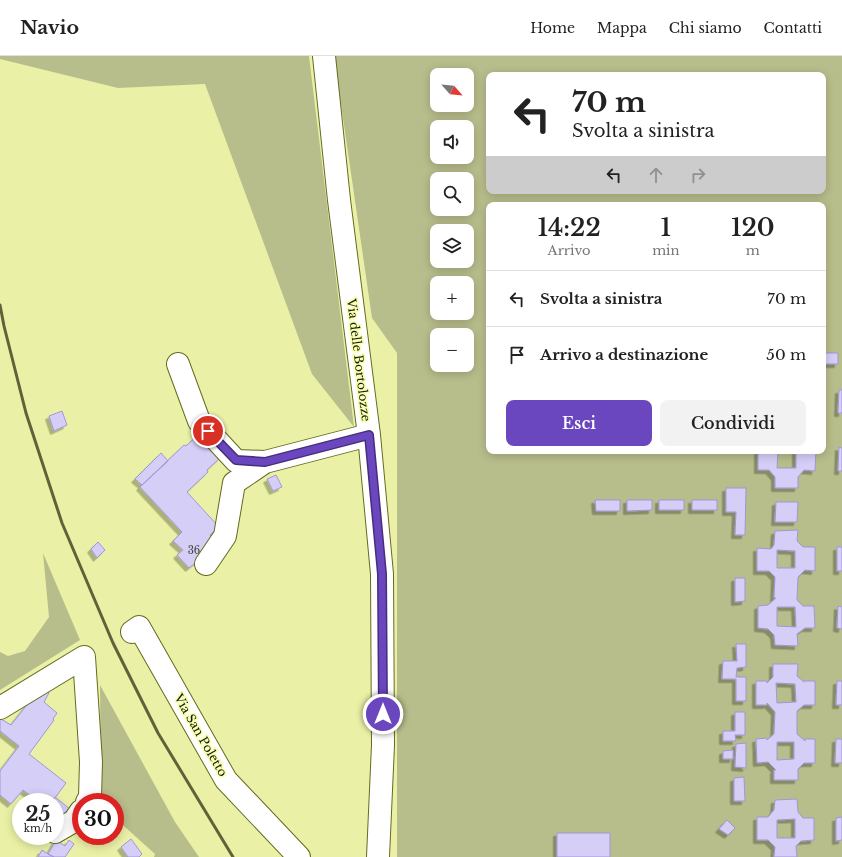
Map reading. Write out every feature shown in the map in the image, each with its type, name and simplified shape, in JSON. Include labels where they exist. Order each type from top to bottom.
[{"type":"street","name":"Via delle Bortolozze","points":[[324,56],[339,200],[369,435],[382,574],[383,745],[378,857]]},
{"type":"street","points":[[178,364],[199,421],[236,460],[265,462],[369,435]]},
{"type":"street","points":[[206,564],[225,536],[234,483],[265,462]]},
{"type":"street","name":"Via San Poletto","points":[[132,632],[139,627],[226,780],[299,857]]},
{"type":"street","points":[[0,708],[84,657],[91,762],[90,793]]},
{"type":"green space","points":[[0,56],[309,56],[354,427],[312,374],[205,84],[118,88],[0,59]]},
{"type":"green space","points":[[334,56],[842,56],[842,857],[397,857],[397,353],[372,318]]},
{"type":"green space","points":[[43,553],[80,640],[0,690],[0,652],[8,656],[25,651],[49,617]]},
{"type":"green space","points":[[100,685],[175,822],[199,857],[154,857],[155,854],[124,826],[124,793],[101,793]]},
{"type":"building","points":[[826,353],[838,353],[838,364],[826,364]]},
{"type":"building","points":[[839,390],[842,390],[842,413],[838,413]]},
{"type":"building","points":[[62,411],[67,425],[54,431],[49,416]]},
{"type":"building","points":[[199,434],[221,457],[187,492],[219,527],[210,535],[218,545],[189,568],[177,555],[183,550],[173,541],[182,532],[140,487],[184,445],[186,446]]},
{"type":"building","points":[[839,447],[842,448],[842,471],[838,471]]},
{"type":"building","points":[[161,453],[168,461],[142,485],[135,479]]},
{"type":"building","points":[[758,454],[778,454],[777,468],[796,468],[796,454],[816,454],[815,471],[804,470],[798,477],[798,488],[775,488],[775,477],[769,470],[758,470]]},
{"type":"building","points":[[276,475],[282,487],[273,491],[267,479]]},
{"type":"building","points":[[726,488],[746,488],[745,535],[735,535],[736,512],[726,512]]},
{"type":"building","points":[[595,500],[620,500],[620,511],[596,511]]},
{"type":"building","points":[[627,500],[652,500],[652,510],[627,511]]},
{"type":"building","points":[[659,500],[684,500],[684,510],[659,510]]},
{"type":"building","points":[[692,500],[717,500],[717,510],[692,510]]},
{"type":"building","points":[[776,502],[798,502],[797,522],[775,522]]},
{"type":"building","points":[[798,530],[797,541],[803,547],[815,547],[815,571],[805,570],[798,577],[797,600],[803,606],[814,606],[815,628],[805,628],[797,634],[798,646],[775,645],[774,635],[768,629],[758,628],[758,606],[768,605],[776,598],[774,598],[775,577],[769,571],[757,571],[757,548],[771,549],[774,545],[775,531]],"holes":[[[777,550],[795,551],[795,568],[777,568]],[[777,607],[795,607],[796,627],[777,626]]]},
{"type":"building","points":[[98,542],[105,550],[97,558],[91,549]]},
{"type":"building","points":[[837,547],[842,547],[842,571],[837,571]]},
{"type":"building","points":[[735,578],[745,578],[745,601],[735,602]]},
{"type":"building","points":[[838,606],[842,607],[842,629],[837,628]]},
{"type":"building","points":[[736,644],[746,644],[746,667],[737,668],[736,677],[746,677],[746,701],[736,701],[736,679],[722,679],[723,661],[737,661]]},
{"type":"building","points":[[773,664],[798,664],[797,676],[804,682],[815,681],[815,705],[804,705],[797,711],[797,734],[805,741],[805,739],[815,739],[815,763],[804,763],[798,769],[798,780],[774,780],[774,770],[776,770],[768,762],[757,763],[756,739],[767,738],[767,740],[774,734],[775,712],[767,703],[767,705],[756,705],[756,681],[767,681],[767,683],[773,677]],"holes":[[[776,683],[795,684],[796,702],[777,703]],[[777,742],[794,742],[794,759],[777,760]]]},
{"type":"building","points":[[837,681],[842,681],[842,705],[836,705]]},
{"type":"building","points":[[42,688],[49,693],[44,702],[57,713],[53,719],[54,720],[29,754],[66,783],[59,793],[27,793],[23,790],[20,793],[12,793],[11,804],[0,795],[0,771],[19,746],[0,731],[0,720],[1,719],[11,725],[30,701],[32,702]]},
{"type":"building","points":[[735,712],[745,712],[745,735],[735,735],[736,741],[723,741],[723,731],[735,731]]},
{"type":"building","points":[[836,739],[842,739],[842,763],[835,763]]},
{"type":"building","points":[[746,743],[746,768],[735,767],[736,744]]},
{"type":"building","points":[[733,750],[733,759],[723,759],[723,751]]},
{"type":"building","points":[[744,777],[745,801],[734,801],[734,778]]},
{"type":"building","points":[[797,799],[798,812],[803,818],[814,818],[814,840],[801,841],[796,846],[797,857],[774,857],[775,847],[768,840],[757,840],[757,817],[768,817],[774,810],[775,800]],"holes":[[[795,819],[795,838],[777,838],[777,820]]]},
{"type":"building","points":[[64,804],[71,810],[64,817]]},
{"type":"building","points":[[842,817],[842,840],[836,841],[836,818]]},
{"type":"building","points":[[727,820],[735,828],[728,835],[719,829]]},
{"type":"building","points":[[557,833],[610,833],[610,857],[557,857]]},
{"type":"building","points":[[131,839],[142,854],[139,857],[128,857],[121,847]]},
{"type":"building","points":[[69,840],[73,845],[65,857],[54,857],[48,854],[53,845],[65,846]]},
{"type":"building","points":[[42,850],[48,854],[54,857],[38,857]]},
{"type":"railway","points":[[0,305],[26,413],[62,523],[113,643],[158,733],[233,857]]},
{"type":"route","points":[[208,431],[236,460],[265,462],[369,435],[382,574],[383,714]]}]
